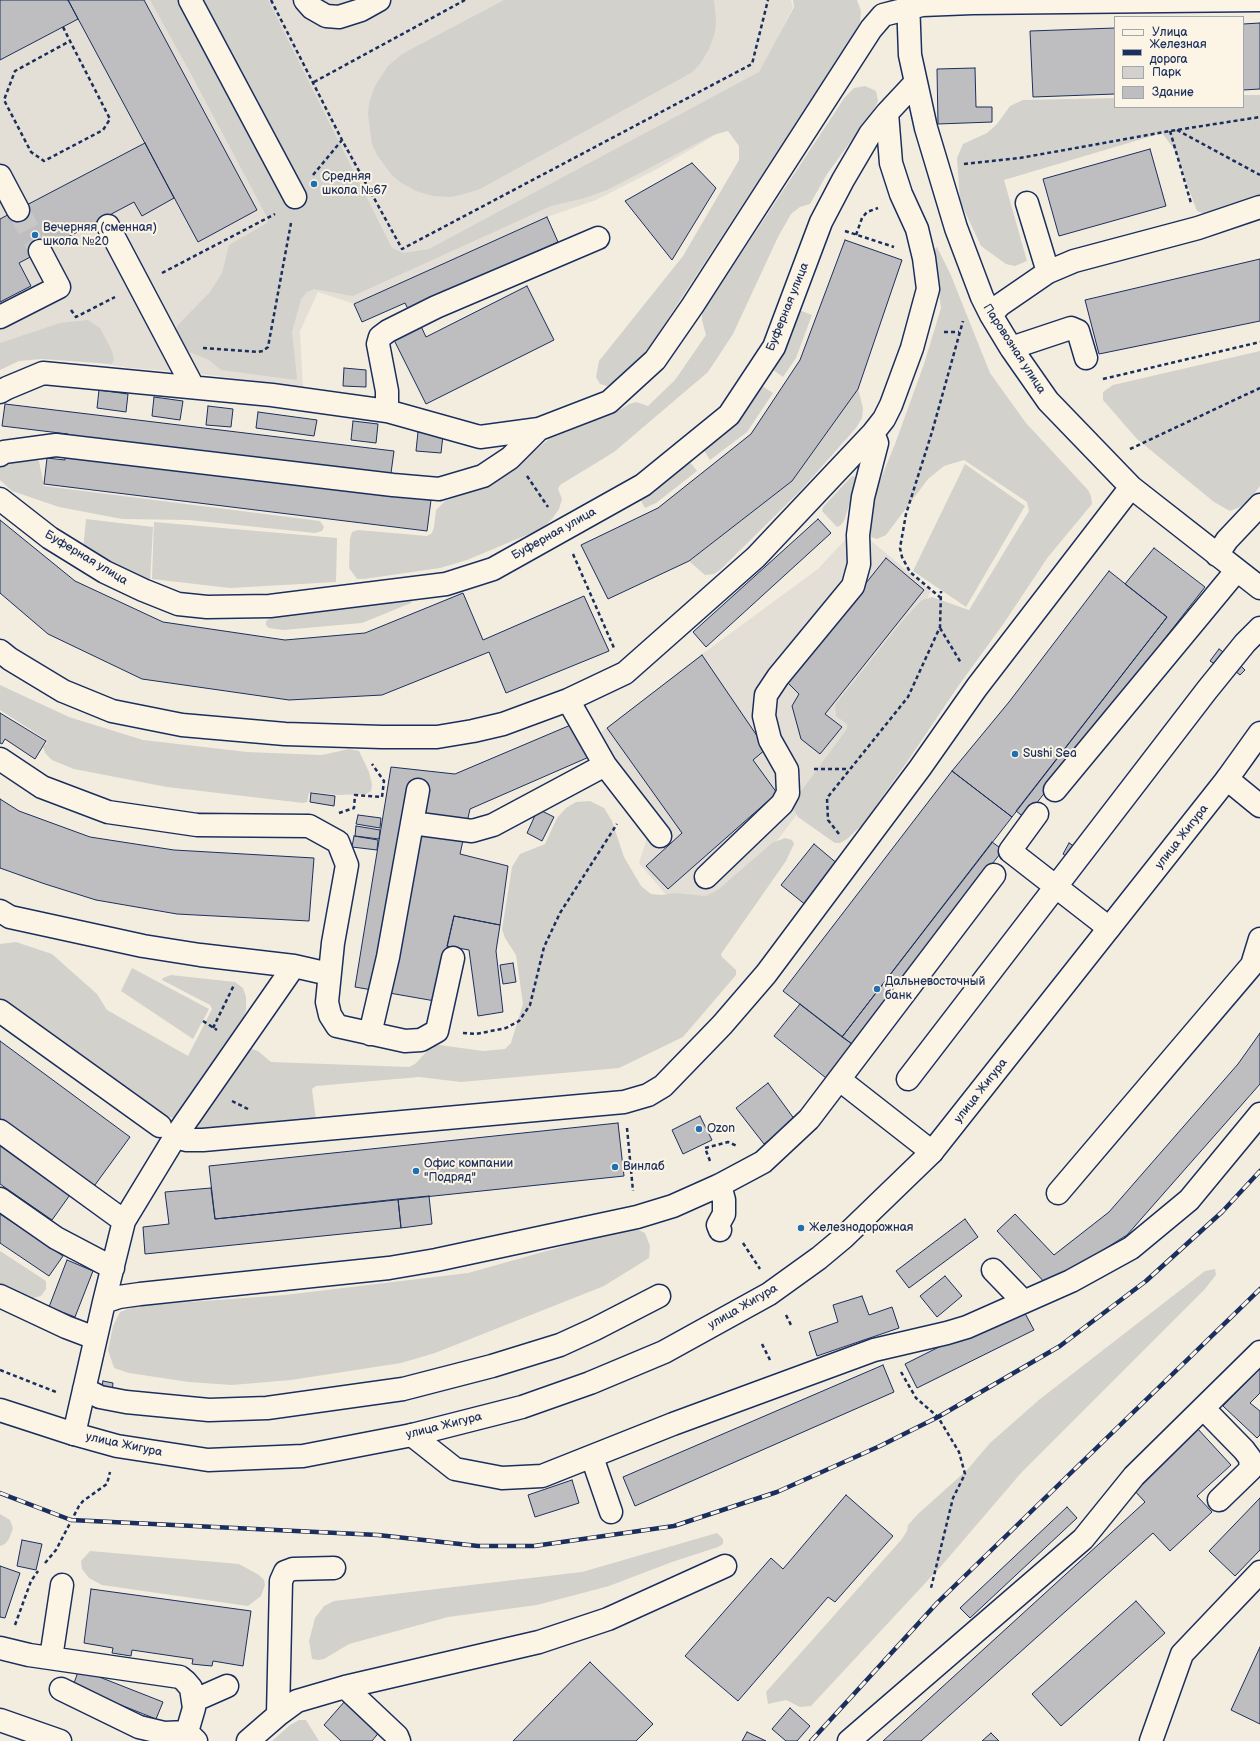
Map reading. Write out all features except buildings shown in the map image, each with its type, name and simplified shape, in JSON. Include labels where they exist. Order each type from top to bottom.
[{"type":"main road","points":[[190,0],[295,197]]},
{"type":"main road","points":[[305,0],[312,8],[326,16],[339,17],[361,10],[379,0]]},
{"type":"main road","points":[[0,392],[6,388],[43,374],[272,395],[387,411],[480,437],[539,429],[609,402],[655,360],[693,305],[871,29],[883,15],[908,4],[1260,0]]},
{"type":"main road","name":"Паровозная улица","points":[[908,4],[910,55],[915,83],[936,167],[961,242],[990,315],[1048,401],[1131,487],[1260,588]]},
{"type":"main road","name":"Буферная улица","points":[[0,499],[50,538],[105,572],[143,590],[178,604],[207,607],[270,606],[446,584],[493,569],[644,485],[729,415],[774,347],[821,222],[843,180],[870,134],[915,83]]},
{"type":"main road","points":[[0,651],[10,659],[64,691],[112,712],[182,725],[285,734],[437,737],[473,731],[503,724],[568,700],[625,673],[756,557],[873,433],[884,419],[891,405],[912,348],[928,289],[924,258],[917,229],[901,194],[891,163],[887,113]]},
{"type":"main road","points":[[0,176],[18,210]]},
{"type":"main road","points":[[1027,203],[1048,272]]},
{"type":"main road","points":[[990,315],[1000,304],[1048,272],[1074,261],[1198,228],[1260,207]]},
{"type":"main road","points":[[108,226],[193,387]]},
{"type":"main road","points":[[387,411],[387,391],[378,344],[380,337],[388,330],[436,307],[598,238]]},
{"type":"main road","points":[[0,317],[59,287],[40,251]]},
{"type":"main road","points":[[1011,348],[1071,328],[1078,331],[1086,358]]},
{"type":"main road","points":[[0,455],[4,452],[56,445],[393,485],[439,489],[483,476],[510,458],[539,429]]},
{"type":"main road","points":[[706,877],[782,804],[788,793],[787,770],[770,740],[764,716],[766,695],[778,677],[852,586],[859,564],[858,535],[863,497],[877,443],[873,433]]},
{"type":"main road","points":[[0,1011],[167,1132],[188,1140],[202,1140],[624,1102],[648,1095],[663,1086],[722,1025],[766,974],[920,768],[977,687],[1131,487]]},
{"type":"main road","points":[[1217,555],[1227,540],[1260,505]]},
{"type":"main road","points":[[1055,790],[1237,570]]},
{"type":"main road","points":[[908,1080],[1207,690],[1245,643],[1260,628]]},
{"type":"main road","points":[[568,700],[605,765],[660,836]]},
{"type":"main road","name":"улица Жигура","points":[[0,1410],[117,1446],[208,1460],[303,1456],[412,1435],[522,1407],[590,1383],[664,1352],[769,1294],[819,1258],[843,1238],[932,1152],[1227,779],[1260,733]]},
{"type":"main road","points":[[0,759],[42,787],[108,812],[197,825],[309,826],[338,842],[347,865],[333,943],[327,1002],[330,1016],[337,1026],[405,1041],[420,1040],[436,1031],[453,958]]},
{"type":"main road","points":[[412,823],[472,831],[493,825],[605,765]]},
{"type":"main road","points":[[1227,779],[1260,806]]},
{"type":"main road","points":[[370,1034],[388,957],[418,790]]},
{"type":"main road","points":[[1037,814],[1010,851],[1056,885],[1109,928]]},
{"type":"main road","points":[[104,1302],[119,1297],[140,1294],[390,1268],[436,1260],[637,1217],[673,1206],[720,1185],[763,1162],[809,1120],[994,876]]},
{"type":"main road","points":[[0,911],[10,917],[143,946],[245,961],[294,966],[330,974]]},
{"type":"main road","points":[[1058,1193],[1252,965],[1260,940]]},
{"type":"main road","points":[[74,1434],[95,1338],[124,1221],[167,1132],[294,966]]},
{"type":"main road","points":[[840,1080],[932,1152]]},
{"type":"main road","points":[[412,1435],[455,1469],[502,1478],[542,1476],[767,1388],[874,1350],[967,1327],[1071,1281],[1131,1248],[1189,1200],[1260,1114]]},
{"type":"main road","points":[[0,1131],[124,1221]]},
{"type":"main road","points":[[720,1185],[724,1200],[724,1214],[718,1225],[720,1230]]},
{"type":"main road","points":[[0,1200],[56,1238],[113,1268]]},
{"type":"main road","points":[[992,1270],[1023,1301]]},
{"type":"main road","points":[[0,1296],[66,1327],[95,1338]]},
{"type":"main road","points":[[83,1395],[126,1402],[209,1410],[267,1408],[403,1389],[492,1366],[560,1344],[595,1329],[659,1296]]},
{"type":"main road","points":[[849,1741],[1083,1539],[1134,1476],[1260,1352]]},
{"type":"main road","points":[[1203,1408],[1250,1458],[1251,1468],[1219,1500]]},
{"type":"main road","points":[[592,1457],[610,1512]]},
{"type":"main road","points":[[248,1741],[297,1701],[345,1687],[539,1642],[608,1619],[725,1566]]},
{"type":"main road","points":[[278,1715],[281,1581],[285,1572],[293,1569],[334,1568]]},
{"type":"main road","points":[[1151,1741],[1182,1654],[1260,1572]]},
{"type":"main road","points":[[51,1658],[62,1585]]},
{"type":"main road","points":[[3,1649],[51,1658],[180,1677],[189,1685],[194,1701],[192,1737],[164,1733],[139,1727],[61,1689]]},
{"type":"main road","points":[[194,1701],[227,1686]]},
{"type":"main road","points":[[345,1687],[397,1736],[399,1741]]},
{"type":"main road","points":[[0,1720],[60,1741]]},
{"type":"path","points":[[271,0],[314,82],[342,140],[402,249],[752,64],[768,0]]},
{"type":"path","points":[[314,82],[464,0]]},
{"type":"path","points":[[4,100],[31,152],[44,161],[103,130],[110,119],[62,27]]},
{"type":"path","points":[[0,102],[4,100],[16,71],[70,41]]},
{"type":"path","points":[[936,167],[1020,158],[1170,131],[1260,117]]},
{"type":"path","points":[[1177,130],[1260,175]]},
{"type":"path","points":[[1170,131],[1198,228]]},
{"type":"path","points":[[315,172],[342,140]]},
{"type":"path","points":[[171,345],[258,352],[263,352],[268,347],[295,197]]},
{"type":"path","points":[[76,317],[273,215]]},
{"type":"path","points":[[821,222],[924,258]]},
{"type":"path","points":[[942,598],[910,572],[902,557],[900,548],[906,514],[932,432],[959,332]]},
{"type":"path","points":[[1100,380],[1260,342]]},
{"type":"path","points":[[1125,451],[1260,388]]},
{"type":"path","points":[[526,475],[563,529],[625,673]]},
{"type":"path","points":[[828,820],[827,798],[908,697],[940,627],[942,591]]},
{"type":"path","points":[[940,627],[954,652]]},
{"type":"path","points":[[321,832],[323,819],[354,808],[356,795],[382,797],[384,781],[367,758],[382,737]]},
{"type":"path","points":[[787,770],[850,769]]},
{"type":"path","points":[[436,1031],[476,1034],[506,1028],[519,1021],[530,1005],[544,947],[560,913],[632,801]]},
{"type":"path","points":[[203,1021],[214,1028],[245,961]]},
{"type":"path","points":[[624,1102],[633,1192]]},
{"type":"path","points":[[705,1148],[709,1158]]},
{"type":"path","points":[[886,1347],[916,1398],[938,1417],[959,1452],[965,1474],[953,1498],[931,1588]]},
{"type":"path","points":[[0,1370],[83,1395]]},
{"type":"path","points":[[43,1565],[56,1550],[83,1501],[107,1484]]},
{"type":"path","points":[[3,1649],[31,1581],[39,1570]]},
{"type":"shaded area","name":"Средняя школа №67","points":[[0,0],[791,0],[793,7],[734,124],[659,168],[596,200],[547,217],[354,304],[318,292],[300,331],[303,387],[185,372],[130,368],[0,347]]},
{"type":"shaded area","points":[[856,528],[931,591],[863,726],[768,853],[701,936],[639,863],[653,819],[599,734],[705,652],[818,569]]},
{"type":"green space","points":[[150,0],[268,0],[392,248],[403,253],[429,249],[759,72],[794,7],[793,0],[857,0],[861,11],[860,22],[853,36],[650,346],[642,356],[613,383],[607,386],[600,384],[596,377],[599,361],[683,256],[739,160],[739,146],[728,131],[713,135],[607,190],[585,198],[551,206],[353,296],[314,289],[307,292],[301,299],[292,332],[296,380],[221,370],[209,360],[187,351],[180,344],[176,337],[177,326],[210,292],[222,273],[229,245],[267,223],[268,219]]},
{"type":"green space","points":[[504,0],[714,0],[716,20],[715,32],[709,49],[700,64],[691,73],[480,189],[451,197],[433,196],[416,191],[400,182],[391,174],[377,155],[372,144],[368,115],[369,103],[375,86],[388,66],[402,54]]},
{"type":"green space","points":[[865,86],[876,91],[878,101],[873,111],[827,174],[810,204],[800,207],[791,214],[778,237],[733,334],[708,372],[614,452],[560,485],[558,489],[562,499],[559,509],[552,519],[541,529],[467,560],[440,568],[357,579],[349,568],[350,539],[352,532],[358,530],[427,536],[432,533],[436,510],[445,501],[491,484],[509,472],[549,439],[616,412],[629,404],[636,402],[648,406],[675,380],[706,335],[702,320],[702,313],[845,97],[854,88]]},
{"type":"green space","points":[[1244,95],[1260,95],[1260,196],[1205,214],[1197,211],[1174,149],[1162,133],[1004,180],[1027,261],[1015,266],[1006,264],[981,246],[960,201],[957,158],[963,144],[987,133],[997,124],[1010,106],[1023,100],[1114,98],[1114,108],[1244,108]]},
{"type":"green space","points":[[937,247],[950,273],[990,373],[1026,423],[1088,490],[1091,496],[1092,504],[1048,557],[1004,623],[862,825],[847,839],[840,843],[835,843],[798,817],[793,808],[799,794],[847,729],[847,724],[836,716],[835,705],[904,619],[922,600],[932,597],[969,610],[1029,511],[1027,502],[964,460],[944,466],[928,479],[886,535],[877,539],[871,537],[869,528],[873,498],[895,444],[924,364],[941,308],[933,251]]},
{"type":"green space","points":[[799,310],[812,315],[796,358],[783,377],[772,369]]},
{"type":"green space","points":[[88,320],[100,328],[112,351],[114,360],[112,364],[42,359],[19,361],[0,370],[0,343],[60,323]]},
{"type":"green space","points":[[1260,351],[1260,486],[1250,499],[1240,507],[1230,511],[1214,502],[1137,439],[1103,400],[1103,392],[1113,385]]},
{"type":"green space","points":[[761,385],[773,393],[747,432],[710,460],[703,449]]},
{"type":"green space","points":[[858,389],[863,408],[862,418],[856,428],[801,490],[720,570],[714,574],[705,575],[689,561],[792,481]]},
{"type":"green space","points":[[29,454],[39,461],[44,486],[320,521],[324,527],[322,531],[315,533],[189,520],[122,519],[59,507],[12,491],[0,480],[0,462]]},
{"type":"green space","points":[[688,460],[697,471],[656,503],[645,508],[639,497]]},
{"type":"green space","points":[[965,464],[1025,506],[966,607],[913,571]]},
{"type":"green space","points":[[854,476],[856,483],[844,521],[837,527],[822,511],[823,507],[851,477]]},
{"type":"green space","points":[[86,519],[153,527],[150,582],[83,550]]},
{"type":"green space","points":[[154,522],[337,538],[336,582],[230,588],[152,579]]},
{"type":"green space","points":[[409,598],[413,600],[411,603],[362,623],[283,630],[269,628],[266,625],[266,621],[272,617],[308,614]]},
{"type":"green space","points":[[0,685],[69,717],[143,740],[247,752],[322,755],[349,749],[359,751],[369,772],[372,784],[371,791],[366,794],[337,795],[311,792],[309,793],[307,802],[303,803],[167,787],[74,769],[52,760],[45,753],[43,747],[47,743],[45,739],[0,710]]},
{"type":"green space","points":[[590,801],[604,808],[612,821],[624,857],[641,886],[651,894],[662,895],[675,893],[706,896],[719,889],[772,843],[785,838],[792,840],[794,844],[786,861],[721,954],[722,957],[736,970],[736,975],[683,1037],[619,1068],[461,1082],[419,1077],[316,1086],[312,1089],[316,1120],[197,1130],[196,1122],[246,1051],[252,1049],[258,1051],[271,1062],[409,1067],[415,1064],[431,1047],[439,1045],[483,1051],[505,1049],[511,1043],[523,1004],[516,955],[505,938],[502,929],[512,867],[520,854],[545,844],[557,818],[566,808],[576,802]]},
{"type":"green space","points":[[16,942],[52,954],[97,994],[107,1010],[188,1056],[212,1009],[210,1005],[162,980],[163,978],[171,975],[235,982],[243,988],[246,997],[246,1010],[241,1024],[182,1114],[175,1118],[167,1117],[0,1002],[0,944]]},
{"type":"green space","points":[[132,968],[209,1009],[193,1039],[121,991]]},
{"type":"green space","points":[[632,1227],[645,1233],[650,1246],[649,1258],[604,1286],[435,1353],[401,1363],[291,1380],[232,1385],[189,1382],[129,1373],[114,1368],[108,1350],[113,1326],[120,1312],[136,1306],[285,1295],[468,1273]]},
{"type":"green space","points":[[0,1251],[46,1281],[46,1289],[41,1296],[29,1299],[0,1284]]},
{"type":"green space","points":[[1215,1269],[1216,1275],[1204,1290],[1021,1473],[943,1564],[811,1706],[800,1707],[786,1700],[768,1704],[766,1692],[902,1539],[907,1531],[908,1525],[918,1514],[967,1470],[990,1443],[1040,1399],[1205,1271]]},
{"type":"green space","points":[[0,1514],[10,1520],[13,1528],[9,1539],[5,1544],[0,1546]]},
{"type":"green space","points":[[717,1533],[723,1539],[723,1544],[718,1547],[672,1562],[609,1586],[537,1605],[448,1617],[349,1644],[324,1659],[312,1659],[309,1641],[315,1618],[324,1606],[334,1601],[582,1572]]},
{"type":"green space","points":[[90,1551],[239,1564],[259,1575],[264,1580],[265,1585],[261,1596],[248,1606],[102,1585],[89,1578],[82,1569],[81,1561]]},
{"type":"green space","points":[[299,1720],[306,1720],[319,1741],[272,1741],[290,1725]]},
{"type":"tunnel","points":[[18,210],[40,251]]},
{"type":"railway","points":[[0,1493],[71,1520],[378,1535],[478,1546],[534,1546],[674,1526],[777,1492],[880,1446],[938,1417],[1060,1346],[1146,1281],[1222,1212],[1260,1171]]},
{"type":"railway","points":[[811,1741],[937,1603],[1260,1289]]},
{"type":"place","name":"Средняя школа №67","points":[[314,184]]},
{"type":"place","name":"Вечерняя (сменная) школа №20","points":[[35,235]]},
{"type":"place","name":"Sushi Sea","points":[[1015,754]]},
{"type":"place","name":"Дальневосточный банк","points":[[877,989]]},
{"type":"place","name":"Ozon","points":[[699,1129]]},
{"type":"place","name":"Винлаб","points":[[615,1167]]},
{"type":"place","name":"Офис компании \"Подряд\"","points":[[416,1171]]},
{"type":"place","name":"Железнодорожная","points":[[801,1228]]}]
